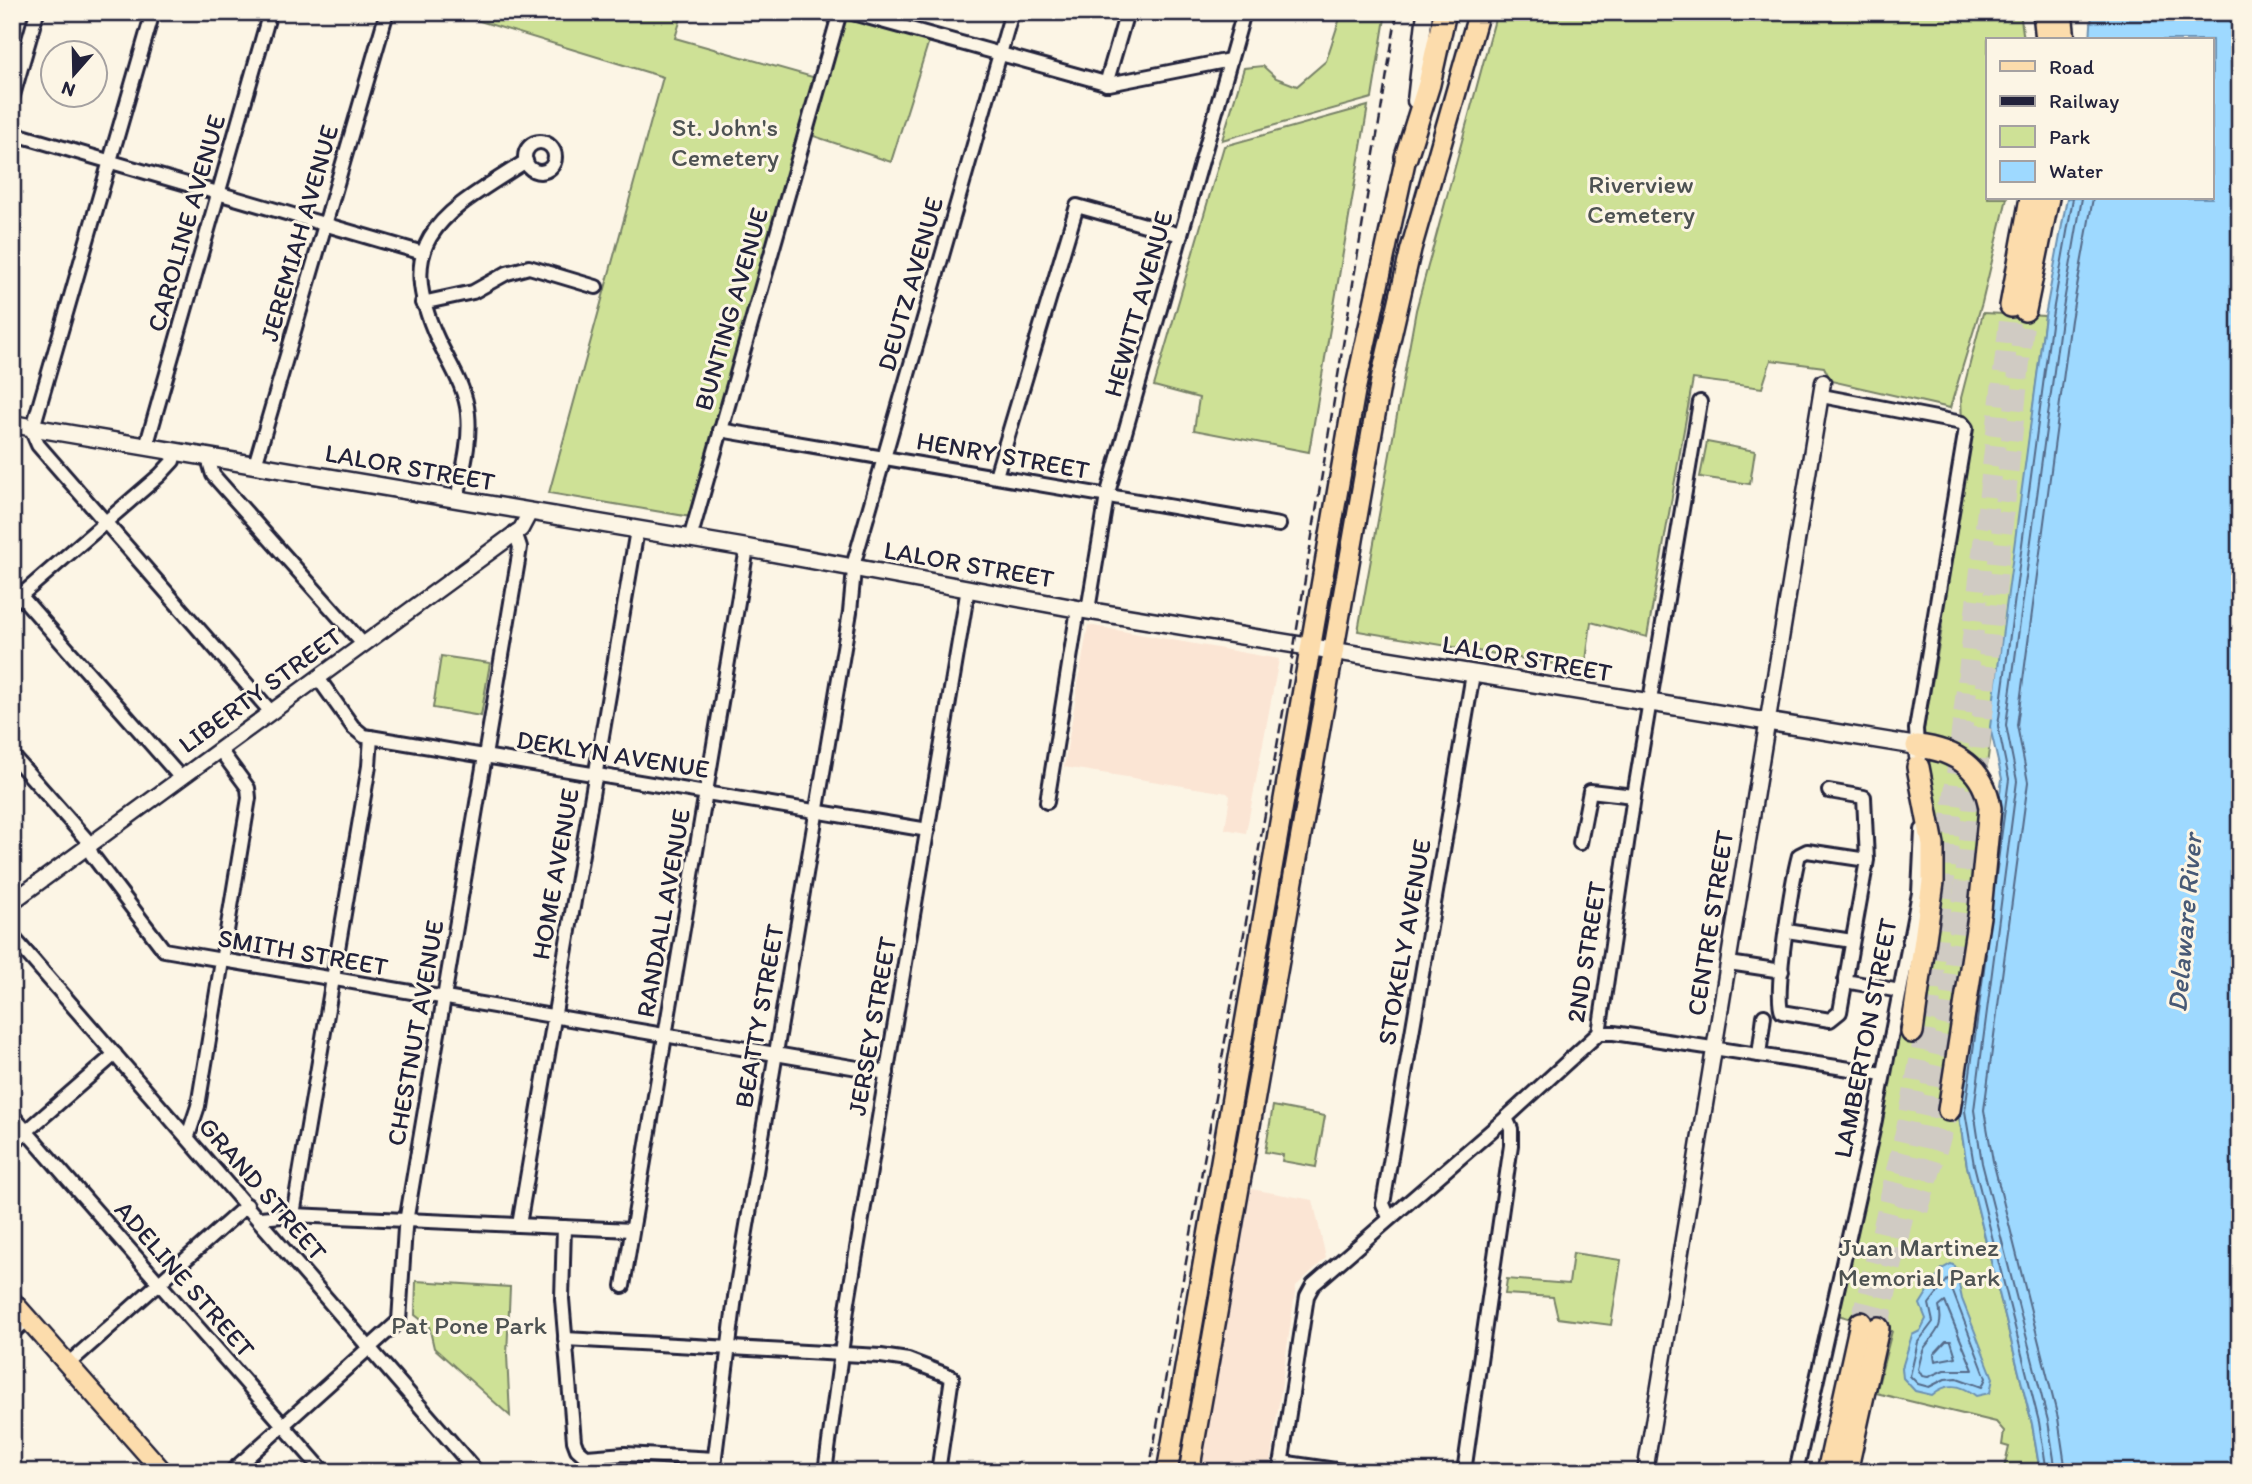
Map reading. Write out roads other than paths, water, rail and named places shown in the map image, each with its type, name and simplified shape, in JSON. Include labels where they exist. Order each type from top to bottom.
[{"type":"highway","points":[[1167,1472],[1368,321],[1406,157],[1429,84],[1445,12]]},
{"type":"highway","points":[[1189,1472],[1398,299],[1479,12]]},
{"type":"highway","points":[[2044,12],[2047,38]]},
{"type":"highway","points":[[2061,12],[2064,38]]},
{"type":"highway","points":[[2031,200],[2018,309],[2047,200]]},
{"type":"highway","points":[[1912,1032],[1933,882],[1933,845],[1918,756],[1954,754],[1974,769],[1988,796],[1990,808],[1980,910],[1949,1110]]},
{"type":"highway","points":[[1828,1472],[1870,1325],[1846,1472]]},
{"type":"main road","name":"LALOR STREET","points":[[12,424],[690,538],[1083,610],[1334,649],[1766,722],[1918,756]]},
{"type":"main road","points":[[12,1301],[157,1470]]},
{"type":"street","points":[[12,99],[37,12]]},
{"type":"street","points":[[153,12],[33,428],[38,445],[271,712]]},
{"type":"street","name":"CAROLINE AVENUE","points":[[146,447],[270,12]]},
{"type":"street","name":"JEREMIAH AVENUE","points":[[255,466],[387,12]]},
{"type":"street","name":"BUNTING AVENUE","points":[[690,538],[840,12]]},
{"type":"street","points":[[849,12],[1106,84],[1230,60]]},
{"type":"street","name":"DEUTZ AVENUE","points":[[856,569],[855,559],[1012,12]]},
{"type":"street","points":[[1106,84],[1127,12]]},
{"type":"street","name":"HEWITT AVENUE","points":[[1047,802],[1107,496],[1244,12]]},
{"type":"street","points":[[1406,157],[1422,59],[1425,12]]},
{"type":"street","points":[[12,133],[423,253]]},
{"type":"street","points":[[457,499],[468,414],[464,395],[422,303],[419,281],[423,253],[433,232],[447,214],[526,161]]},
{"type":"street","points":[[996,476],[1077,206],[1181,235]]},
{"type":"street","points":[[422,303],[473,292],[507,273],[529,267],[596,287]]},
{"type":"street","name":"LAMBERTON STREET","points":[[1796,1472],[1883,1074],[1921,865],[1916,729],[1934,608],[1966,439],[1966,428],[1962,423],[1822,389]]},
{"type":"street","name":"CENTRE STREET","points":[[1645,1472],[1822,389]]},
{"type":"street","name":"2ND STREET","points":[[1281,1467],[1309,1290],[1599,1034],[1634,796],[1700,402]]},
{"type":"street","name":"HENRY STREET","points":[[720,430],[1279,525]]},
{"type":"street","points":[[174,452],[173,461],[160,475],[15,595],[181,778]]},
{"type":"street","points":[[208,458],[213,475],[363,644]]},
{"type":"street","name":"LIBERTY STREET","points":[[12,902],[525,525],[530,512]]},
{"type":"street","name":"HOME AVENUE","points":[[519,1225],[636,530]]},
{"type":"street","name":"CHESTNUT AVENUE","points":[[231,1472],[399,1321],[407,1220],[518,561],[520,547],[515,532]]},
{"type":"street","name":"RANDALL AVENUE","points":[[623,1286],[747,548]]},
{"type":"street","name":"BEATTY STREET","points":[[714,1465],[735,1297],[856,569]]},
{"type":"street","name":"JERSEY STREET","points":[[825,1472],[887,1073],[968,589]]},
{"type":"street","name":"STOKELY AVENUE","points":[[1389,1217],[1383,1204],[1473,674]]},
{"type":"street","points":[[293,1215],[369,766],[371,737],[359,734],[318,678]]},
{"type":"street","name":"DEKLYN AVENUE","points":[[371,737],[928,830]]},
{"type":"street","points":[[188,1136],[198,1106],[250,791],[220,750]]},
{"type":"street","name":"SMITH STREET","points":[[12,755],[89,845],[93,856],[160,946],[170,952],[887,1073]]},
{"type":"street","points":[[1580,843],[1590,791],[1634,796]]},
{"type":"street","points":[[1829,791],[1864,797],[1867,860],[1840,1012],[1835,1018],[1798,1016],[1782,1012],[1779,1006],[1782,971],[1800,855],[1807,851],[1867,860]]},
{"type":"street","points":[[1787,931],[1852,941]]},
{"type":"street","name":"GRAND STREET","points":[[12,936],[260,1218],[477,1472]]},
{"type":"street","points":[[1729,963],[1782,971]]},
{"type":"street","points":[[1845,981],[1900,991]]},
{"type":"street","points":[[1759,1055],[1764,1016]]},
{"type":"street","points":[[1599,1034],[1883,1074]]},
{"type":"street","points":[[12,1144],[115,1054]]},
{"type":"street","name":"ADELINE STREET","points":[[12,1115],[324,1472]]},
{"type":"street","points":[[1464,1472],[1510,1154],[1511,1129],[1506,1118]]},
{"type":"street","points":[[68,1364],[247,1205]]},
{"type":"street","points":[[260,1218],[293,1215],[632,1230]]},
{"type":"street","points":[[565,1227],[562,1288],[573,1441],[577,1449],[603,1472]]},
{"type":"street","points":[[12,1333],[28,1319]]},
{"type":"street","points":[[565,1339],[899,1358],[952,1377],[938,1472]]},
{"type":"street","points":[[587,1457],[625,1454],[714,1465]]},
{"type":"street","points":[[1281,1467],[1349,1472]]},
{"type":"water","name":"Delaware River","points":[[2092,12],[2240,12],[2240,1472],[2040,1472],[2032,1424],[1967,1166],[1958,1110],[2002,779],[1990,727],[2045,316],[2067,200],[2214,200],[2214,38],[2090,38]]},
{"type":"water","points":[[1951,1264],[1955,1266],[1962,1299],[1993,1378],[1990,1393],[1976,1396],[1965,1389],[1949,1386],[1932,1395],[1915,1391],[1903,1378],[1902,1368],[1912,1335],[1920,1331],[1926,1319],[1920,1304],[1942,1269]]},
{"type":"tunnel","points":[[1878,1328],[1948,1013],[1964,892],[2025,310]]},
{"type":"tunnel","points":[[1861,1323],[1909,1117],[1929,1011],[2010,317]]},
{"type":"tunnel","points":[[1918,1210],[1949,1110]]},
{"type":"railway","points":[[1149,1472],[1289,678],[1397,12]]},
{"type":"park label","name":"St. John's Cemetery","points":[[725,142]]},
{"type":"park label","name":"Riverview Cemetery","points":[[1641,199]]},
{"type":"park label","name":"Juan Martinez Memorial Park","points":[[1919,1262]]},
{"type":"park label","name":"Pat Pone Park","points":[[469,1325]]}]
